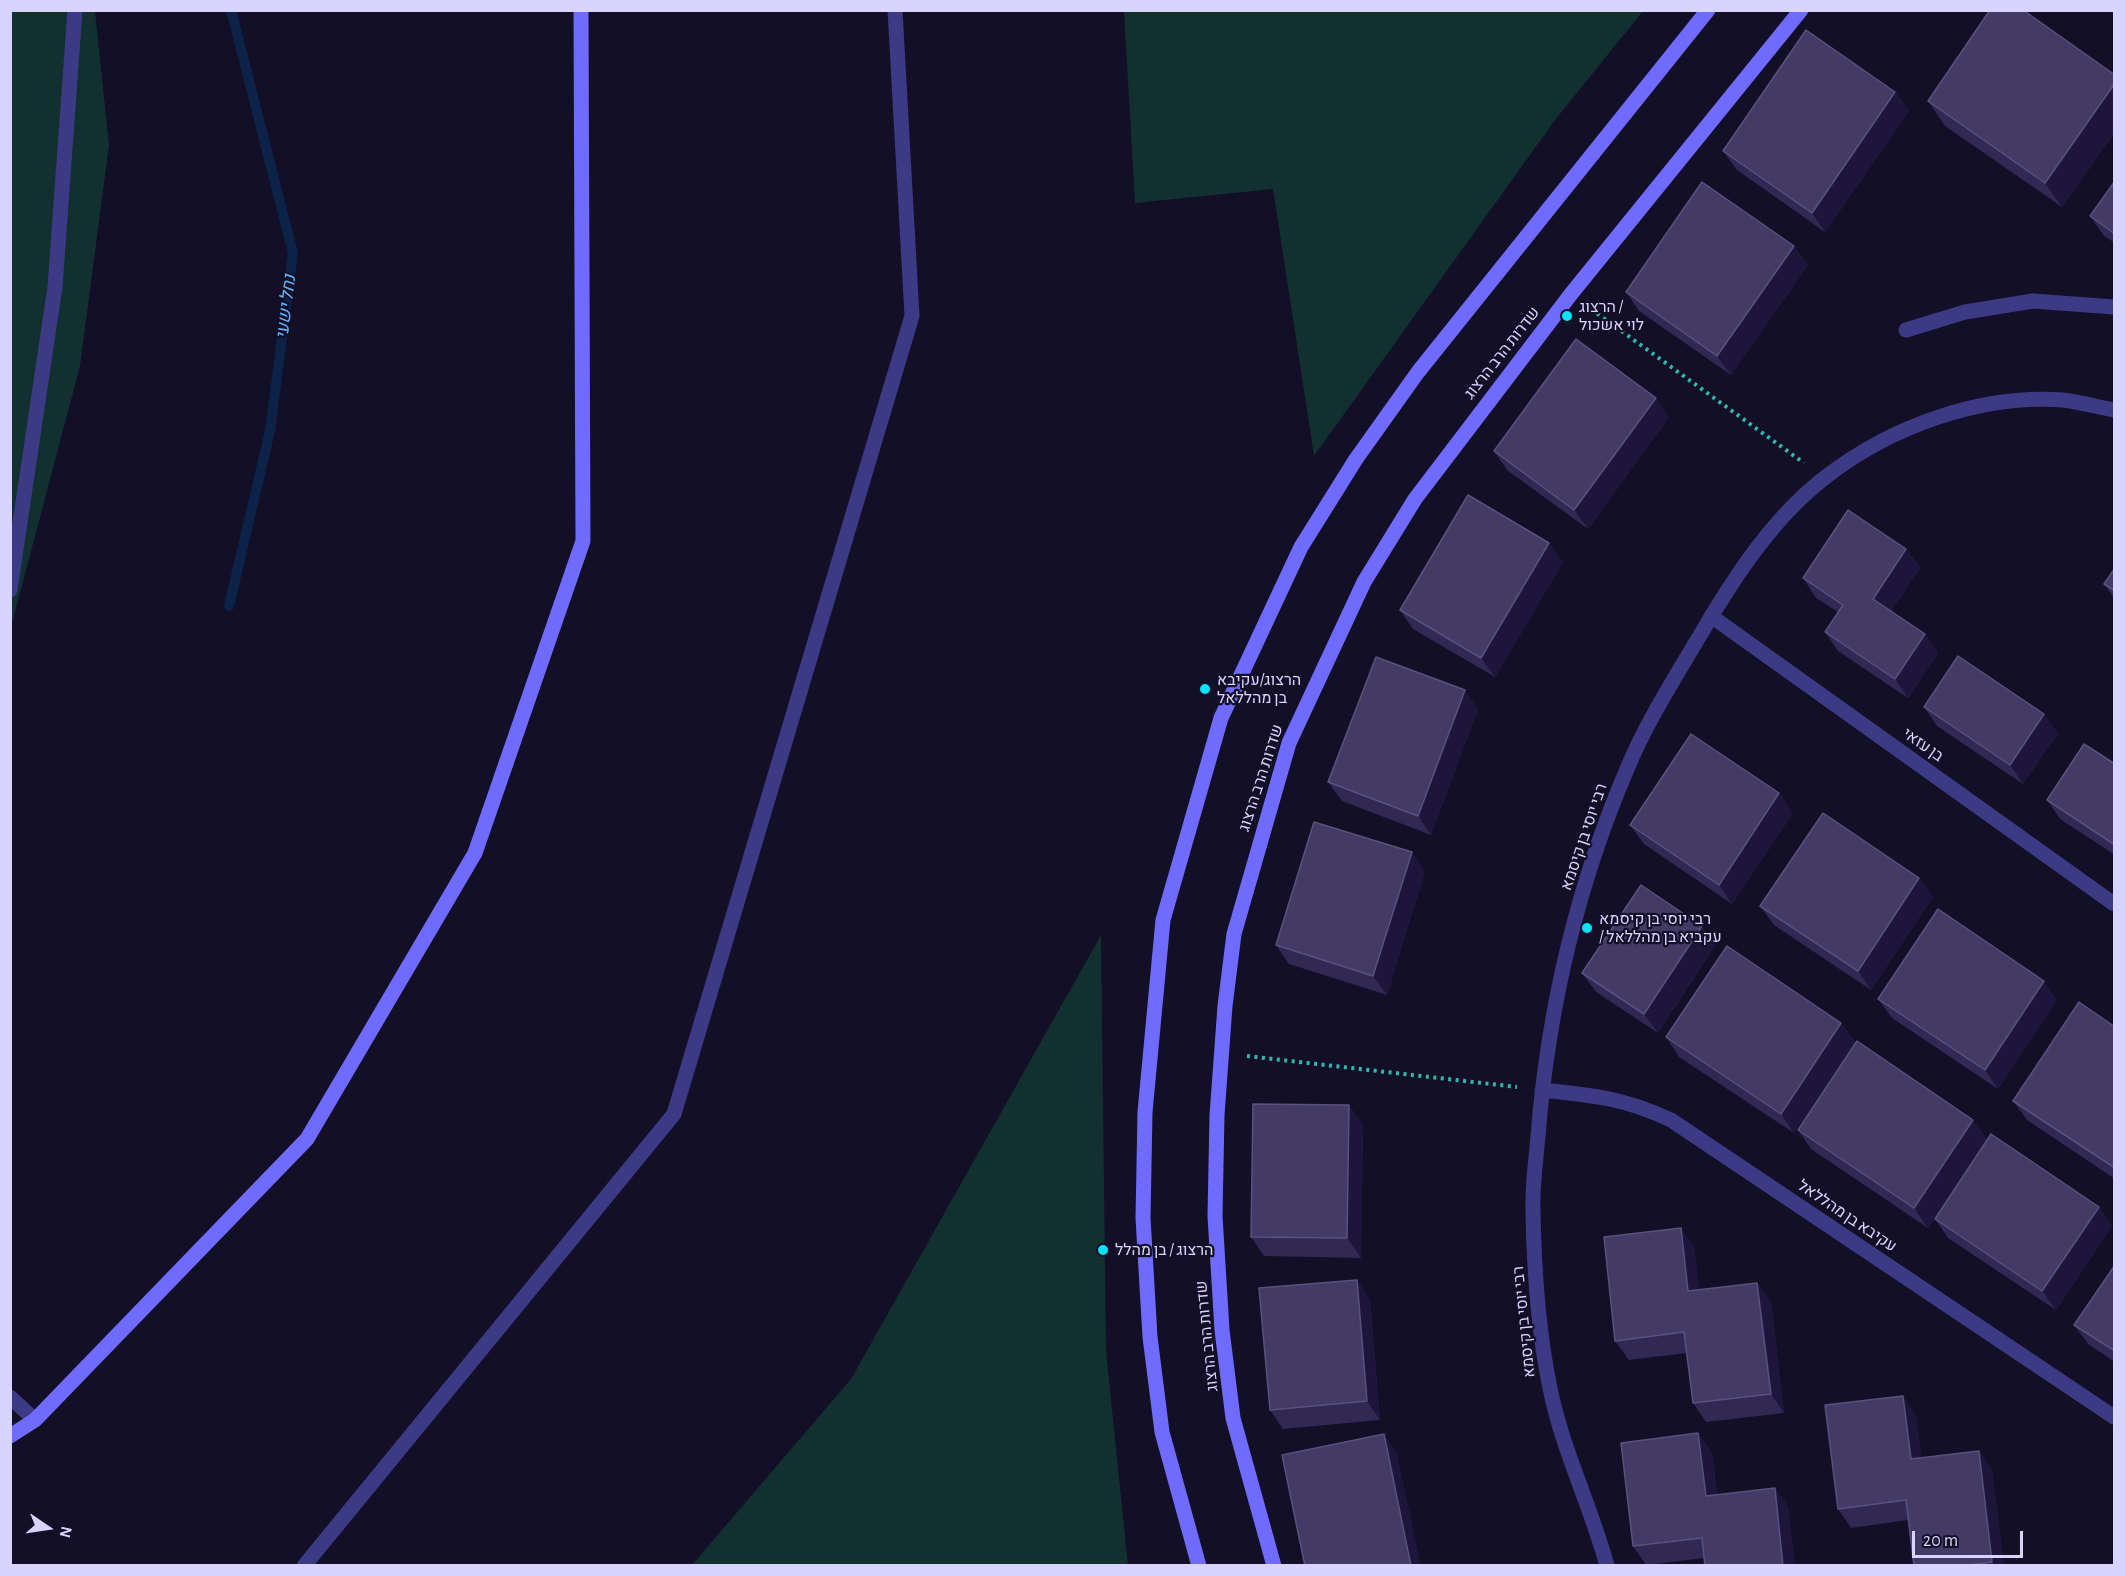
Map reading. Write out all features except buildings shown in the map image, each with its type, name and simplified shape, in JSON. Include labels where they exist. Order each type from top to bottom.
[{"type":"main road","points":[[10,1436],[35,1420],[306,1139],[475,853],[583,541],[581,10]]},
{"type":"main road","points":[[1199,1566],[1162,1432],[1150,1337],[1143,1218],[1145,1112],[1163,920],[1221,718],[1301,547],[1356,459],[1426,363],[1708,10]]},
{"type":"main road","name":"שדרות הרב הרצוג","points":[[1274,1566],[1233,1418],[1221,1330],[1215,1216],[1221,1053],[1234,934],[1289,743],[1323,665],[1364,582],[1415,499],[1571,294],[1801,10]]},
{"type":"street","points":[[10,590],[55,286],[75,10]]},
{"type":"street","points":[[304,1566],[674,1114],[912,316],[895,10]]},
{"type":"street","points":[[1906,330],[1965,312],[2033,301],[2115,307]]},
{"type":"street","name":"רבי יוסי בן קיסמא","points":[[1607,1566],[1550,1389],[1537,1297],[1532,1207],[1542,1090],[1562,964],[1608,819],[1628,766],[1670,687],[1732,583],[1781,519],[1824,478],[1863,451],[1911,427],[1968,409],[2020,402],[2063,400],[2115,410]]},
{"type":"street","name":"בן עזאי","points":[[1711,616],[2115,904]]},
{"type":"street","name":"עקיבא בן מהללאל","points":[[1542,1090],[1606,1096],[1640,1105],[1671,1120],[2115,1417]]},
{"type":"street","points":[[10,1396],[35,1420]]},
{"type":"path","points":[[1571,294],[1824,478]]},
{"type":"path","points":[[1221,1053],[1542,1090]]},
{"type":"green space","points":[[1124,10],[1643,11],[1555,120],[1314,456],[1273,189],[1135,203]]},
{"type":"green space","points":[[11,11],[95,11],[109,145],[80,366],[11,627]]},
{"type":"green space","points":[[1101,935],[1106,1351],[1128,1565],[692,1565],[851,1379]]},
{"type":"waterway","name":"נחל ישעי","points":[[229,606],[270,431],[293,253],[231,10]]},
{"type":"place","name":"הרצוג / לוי אשכול","points":[[1567,316]]},
{"type":"place","name":"הרצוג/עקיבא בן מהללאל","points":[[1205,689]]},
{"type":"place","name":"רבי יוסי בן קיסמא / עקביא בן מהללאל","points":[[1587,928]]},
{"type":"place","name":"הרצוג / בן מהלל","points":[[1103,1250]]}]
